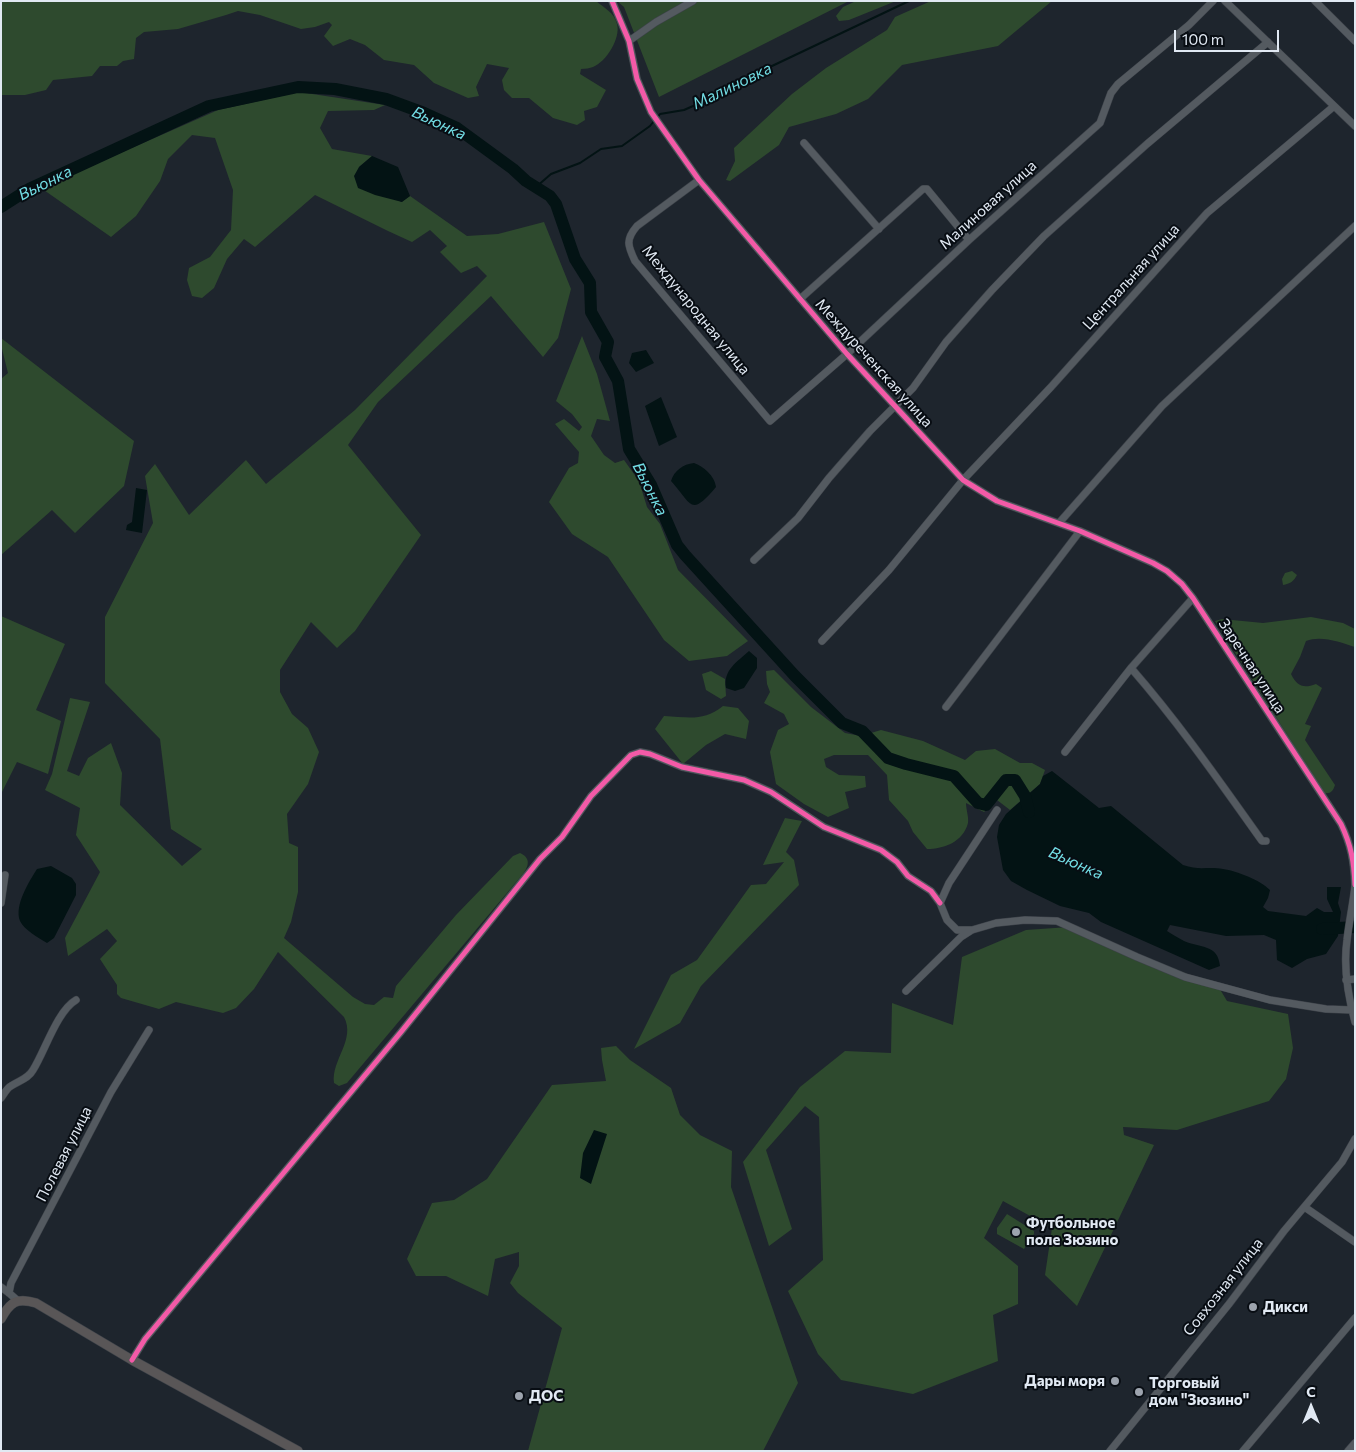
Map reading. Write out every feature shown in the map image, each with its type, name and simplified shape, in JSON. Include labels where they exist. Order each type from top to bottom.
[{"type":"main road","points":[[1,1319],[11,1304],[17,1300],[25,1299],[36,1302],[132,1360],[298,1451]]},
{"type":"street","name":"Междуреченская улица","points":[[612,1],[629,41],[637,79],[651,112],[699,180],[847,354],[963,480],[996,501],[1059,523]]},
{"type":"street","points":[[629,41],[656,22],[693,1]]},
{"type":"street","name":"Малиновая улица","points":[[770,421],[847,354],[969,240],[1100,123],[1111,93],[1118,84],[1184,30],[1213,1]]},
{"type":"street","points":[[1314,1],[1355,41]]},
{"type":"street","points":[[1227,2],[1333,107],[1355,126]]},
{"type":"street","points":[[754,560],[798,518],[829,478],[870,431],[913,388],[946,342],[992,290],[1044,236],[1147,144],[1268,42]]},
{"type":"street","name":"Центральная улица","points":[[822,641],[889,570],[963,480],[1051,387],[1207,214],[1333,107]]},
{"type":"street","points":[[804,143],[879,229]]},
{"type":"street","name":"Международная улица","points":[[699,180],[637,226],[628,240],[629,249],[635,261],[770,421]]},
{"type":"street","points":[[800,299],[923,190],[927,189],[969,240]]},
{"type":"street","points":[[1059,523],[1162,406],[1355,226]]},
{"type":"street","name":"Заречная улица","points":[[1059,523],[1153,563],[1167,571],[1182,584],[1341,824],[1350,842],[1354,863],[1355,885],[1347,942],[1346,980]]},
{"type":"street","points":[[946,707],[1080,531]]},
{"type":"street","points":[[1065,752],[1131,668],[1192,598]]},
{"type":"street","points":[[1131,668],[1166,709],[1214,772],[1262,842],[1266,841]]},
{"type":"street","points":[[132,1360],[145,1339],[401,1032],[540,859],[562,837],[591,796],[631,755],[640,752],[650,754],[682,767],[744,780],[770,792],[824,827],[881,850],[897,862],[908,876],[931,891],[940,903],[948,920],[957,930],[972,930]]},
{"type":"street","points":[[940,903],[949,883],[997,810]]},
{"type":"street","points":[[1,903],[5,875]]},
{"type":"street","points":[[906,991],[961,937],[972,930],[996,923],[1025,920],[1057,921],[1185,977],[1270,1000],[1326,1009],[1352,1010]]},
{"type":"street","points":[[1355,979],[1346,980],[1355,1022]]},
{"type":"street","points":[[1,1098],[10,1086],[28,1076],[34,1069],[50,1034],[71,1003],[76,1000]]},
{"type":"street","name":"Полевая улица","points":[[10,1292],[11,1282],[111,1092],[149,1030]]},
{"type":"street","name":"Совхозная улица","points":[[1110,1451],[1229,1304],[1284,1231],[1306,1208],[1342,1162],[1355,1139]]},
{"type":"street","points":[[1306,1208],[1355,1242]]},
{"type":"street","points":[[1,1287],[10,1292],[17,1300]]},
{"type":"street","points":[[1254,1451],[1246,1448],[1355,1318]]},
{"type":"street","points":[[1348,1451],[1355,1443]]},
{"type":"green space","points":[[1,1],[596,1],[614,16],[618,30],[615,42],[603,60],[593,67],[581,69],[580,74],[606,90],[597,107],[584,111],[585,120],[577,125],[553,118],[529,98],[512,98],[504,90],[502,80],[509,68],[487,64],[476,87],[479,96],[468,98],[434,83],[414,65],[384,60],[365,45],[350,39],[333,46],[324,36],[332,25],[329,22],[301,29],[260,15],[238,11],[178,29],[144,32],[136,38],[134,59],[123,61],[117,66],[100,66],[92,76],[53,80],[46,90],[25,95],[1,95]]},
{"type":"green space","points":[[617,1],[849,1],[659,97],[624,7]]},
{"type":"green space","points":[[856,1],[896,1],[849,20],[839,21],[836,16],[843,7]]},
{"type":"green space","points":[[931,1],[1052,1],[998,46],[902,65],[868,99],[836,114],[789,127],[779,145],[730,181],[726,180],[735,161],[734,148],[792,94],[826,68],[887,30],[895,17]]},
{"type":"green space","points":[[299,92],[385,105],[374,110],[328,111],[320,128],[332,149],[372,156],[359,167],[401,202],[410,196],[467,236],[498,234],[544,222],[571,289],[558,338],[543,357],[491,296],[378,402],[348,445],[421,535],[355,631],[337,648],[311,622],[280,670],[280,692],[292,714],[308,728],[319,752],[308,784],[287,814],[289,843],[298,847],[298,892],[291,922],[284,938],[353,997],[365,1004],[374,1005],[384,997],[393,998],[396,986],[456,915],[513,856],[520,853],[526,857],[528,862],[523,874],[347,1083],[339,1086],[334,1083],[334,1075],[347,1034],[347,1025],[344,1017],[278,952],[254,989],[236,1008],[223,1013],[176,1002],[159,1009],[121,998],[117,994],[117,985],[100,959],[117,941],[107,929],[68,956],[65,938],[100,872],[76,835],[80,808],[45,790],[52,774],[70,698],[90,702],[67,771],[79,776],[88,758],[111,743],[122,773],[120,805],[182,866],[202,849],[171,829],[160,739],[105,683],[105,617],[153,523],[145,476],[155,464],[189,515],[246,460],[266,484],[355,410],[487,276],[477,266],[461,273],[440,252],[447,246],[430,230],[412,242],[315,195],[255,247],[244,239],[227,259],[214,288],[202,298],[192,296],[187,280],[189,268],[210,257],[231,230],[233,190],[215,138],[192,135],[168,159],[160,181],[136,216],[111,237],[41,188],[218,110]]},
{"type":"green space","points":[[582,336],[597,374],[610,421],[597,419],[591,436],[604,455],[615,463],[624,460],[639,481],[647,507],[660,524],[678,570],[748,641],[727,656],[689,661],[664,640],[608,557],[572,534],[549,502],[569,468],[578,463],[579,452],[555,424],[564,419],[579,431],[582,427],[572,414],[556,401]]},
{"type":"green space","points":[[1,338],[134,441],[124,486],[75,533],[52,510],[1,555],[1,379],[8,373]]},
{"type":"green space","points":[[1292,571],[1297,575],[1296,577],[1290,583],[1283,585],[1282,579],[1285,573]]},
{"type":"green space","points":[[1,616],[65,644],[36,710],[61,721],[48,774],[17,762],[1,794]]},
{"type":"green space","points":[[1311,617],[1343,623],[1355,629],[1355,647],[1324,639],[1306,641],[1291,674],[1298,684],[1307,686],[1316,684],[1322,688],[1305,724],[1311,726],[1305,740],[1335,785],[1328,793],[1324,793],[1215,621],[1222,619],[1263,623]]},
{"type":"green space","points":[[774,670],[811,707],[845,733],[861,736],[881,730],[923,741],[965,760],[976,751],[995,749],[1020,763],[1032,763],[1045,770],[1040,784],[1010,810],[997,800],[984,812],[966,803],[968,823],[962,835],[946,846],[927,849],[913,832],[908,821],[889,800],[887,775],[868,755],[834,755],[824,759],[826,767],[839,775],[865,776],[866,787],[845,792],[849,808],[828,817],[804,804],[776,784],[770,752],[778,730],[789,724],[784,714],[764,703],[770,692],[766,671]]},
{"type":"green space","points":[[711,671],[725,679],[726,696],[721,699],[706,690],[702,674]]},
{"type":"green space","points":[[723,706],[738,708],[749,721],[746,739],[725,734],[706,745],[683,764],[655,729],[664,716],[702,716],[716,711]]},
{"type":"green space","points":[[785,818],[802,821],[786,852],[794,860],[799,885],[701,986],[680,1023],[634,1049],[671,975],[697,960],[751,885],[766,884],[784,862],[763,865]]},
{"type":"green space","points":[[1069,927],[1218,986],[1227,1001],[1288,1014],[1293,1048],[1286,1079],[1269,1101],[1177,1130],[1123,1127],[1124,1135],[1154,1145],[1077,1306],[1045,1275],[1052,1228],[1003,1201],[984,1238],[1018,1266],[1018,1304],[993,1315],[998,1361],[913,1394],[841,1380],[818,1354],[788,1291],[823,1260],[819,1117],[805,1106],[766,1150],[792,1229],[769,1246],[743,1162],[800,1087],[845,1051],[891,1053],[892,1003],[953,1025],[962,957],[1026,930]]},
{"type":"green space","points":[[616,1046],[630,1060],[671,1088],[680,1115],[700,1135],[732,1151],[731,1187],[798,1383],[763,1451],[528,1451],[562,1328],[518,1293],[510,1283],[519,1266],[519,1252],[495,1259],[488,1296],[446,1276],[416,1276],[407,1259],[432,1203],[454,1200],[487,1179],[552,1085],[606,1081],[601,1048]]},
{"type":"green space","name":"Футбольное поле Зюзино","points":[[1007,1214],[1034,1231],[1024,1249],[997,1234],[997,1228]]},
{"type":"water","points":[[372,156],[398,167],[410,196],[402,202],[375,195],[358,188],[354,176],[359,167]]},
{"type":"water","points":[[29,189],[26,199],[12,203],[1,211],[1,202],[8,197]]},
{"type":"water","points":[[646,350],[654,363],[636,372],[629,363],[632,353]]},
{"type":"water","points":[[661,397],[677,437],[659,446],[645,406]]},
{"type":"water","points":[[694,463],[708,472],[716,487],[696,505],[688,501],[671,481],[674,474],[680,469]]},
{"type":"water","points":[[136,488],[147,490],[142,533],[126,530],[127,525],[132,522]]},
{"type":"water","points":[[749,651],[757,658],[757,668],[744,688],[735,691],[726,688],[729,671]]},
{"type":"water","points":[[1052,771],[1099,808],[1111,806],[1183,865],[1194,868],[1229,870],[1248,876],[1260,883],[1270,890],[1263,907],[1268,911],[1306,916],[1317,908],[1324,912],[1333,912],[1327,899],[1327,887],[1341,887],[1338,903],[1341,912],[1338,936],[1326,954],[1307,959],[1292,968],[1277,960],[1276,940],[1264,935],[1226,936],[1170,925],[1167,931],[1184,941],[1212,950],[1216,954],[1220,966],[1209,970],[1101,922],[1089,913],[1060,906],[1011,881],[1003,870],[997,837],[999,825],[1006,814],[1040,784],[1043,776]]},
{"type":"water","points":[[51,866],[72,878],[76,884],[76,895],[54,938],[47,943],[25,928],[20,921],[19,908],[23,894],[37,869]]},
{"type":"water","points":[[594,1130],[607,1134],[591,1184],[580,1178],[583,1153]]},
{"type":"waterway","name":"Малиновка","points":[[657,118],[660,114],[684,110],[709,99],[723,89],[736,87],[753,75],[909,1]]},
{"type":"waterway","name":"Вьюнка","points":[[1,207],[29,189],[209,106],[298,87],[335,89],[386,99],[457,128],[513,169],[526,181],[550,196],[556,204],[575,259],[590,283],[591,312],[608,342],[605,357],[618,381],[629,449],[651,485],[677,545],[685,555],[795,676],[842,723],[862,731],[888,758],[954,776],[978,803],[986,805],[1006,780],[1015,780],[1025,796],[1029,812]]},
{"type":"waterway","name":"Малиновка","points":[[536,187],[551,174],[580,163],[601,149],[622,146],[654,121]]},
{"type":"waterway","name":"Вьюнка","points":[[1322,929],[1355,927]]},
{"type":"cycle path","points":[[612,1],[629,41],[637,79],[651,112],[699,180],[847,354],[963,480],[997,501],[1080,531],[1153,563],[1167,571],[1182,584],[1341,824],[1351,853],[1355,885]]},
{"type":"cycle path","points":[[132,1360],[145,1339],[401,1032],[540,859],[562,837],[591,796],[631,755],[640,752],[650,754],[682,767],[744,780],[771,792],[824,827],[881,850],[897,862],[908,876],[931,891],[940,903]]},
{"type":"place","name":"Футбольное поле Зюзино","points":[[1016,1232]]},
{"type":"place","name":"Дикси","points":[[1253,1307]]},
{"type":"place","name":"Дары моря","points":[[1115,1381]]},
{"type":"place","name":"Торговый дом \"Зюзино\"","points":[[1139,1392]]},
{"type":"place","name":"ДОС","points":[[519,1396]]}]
